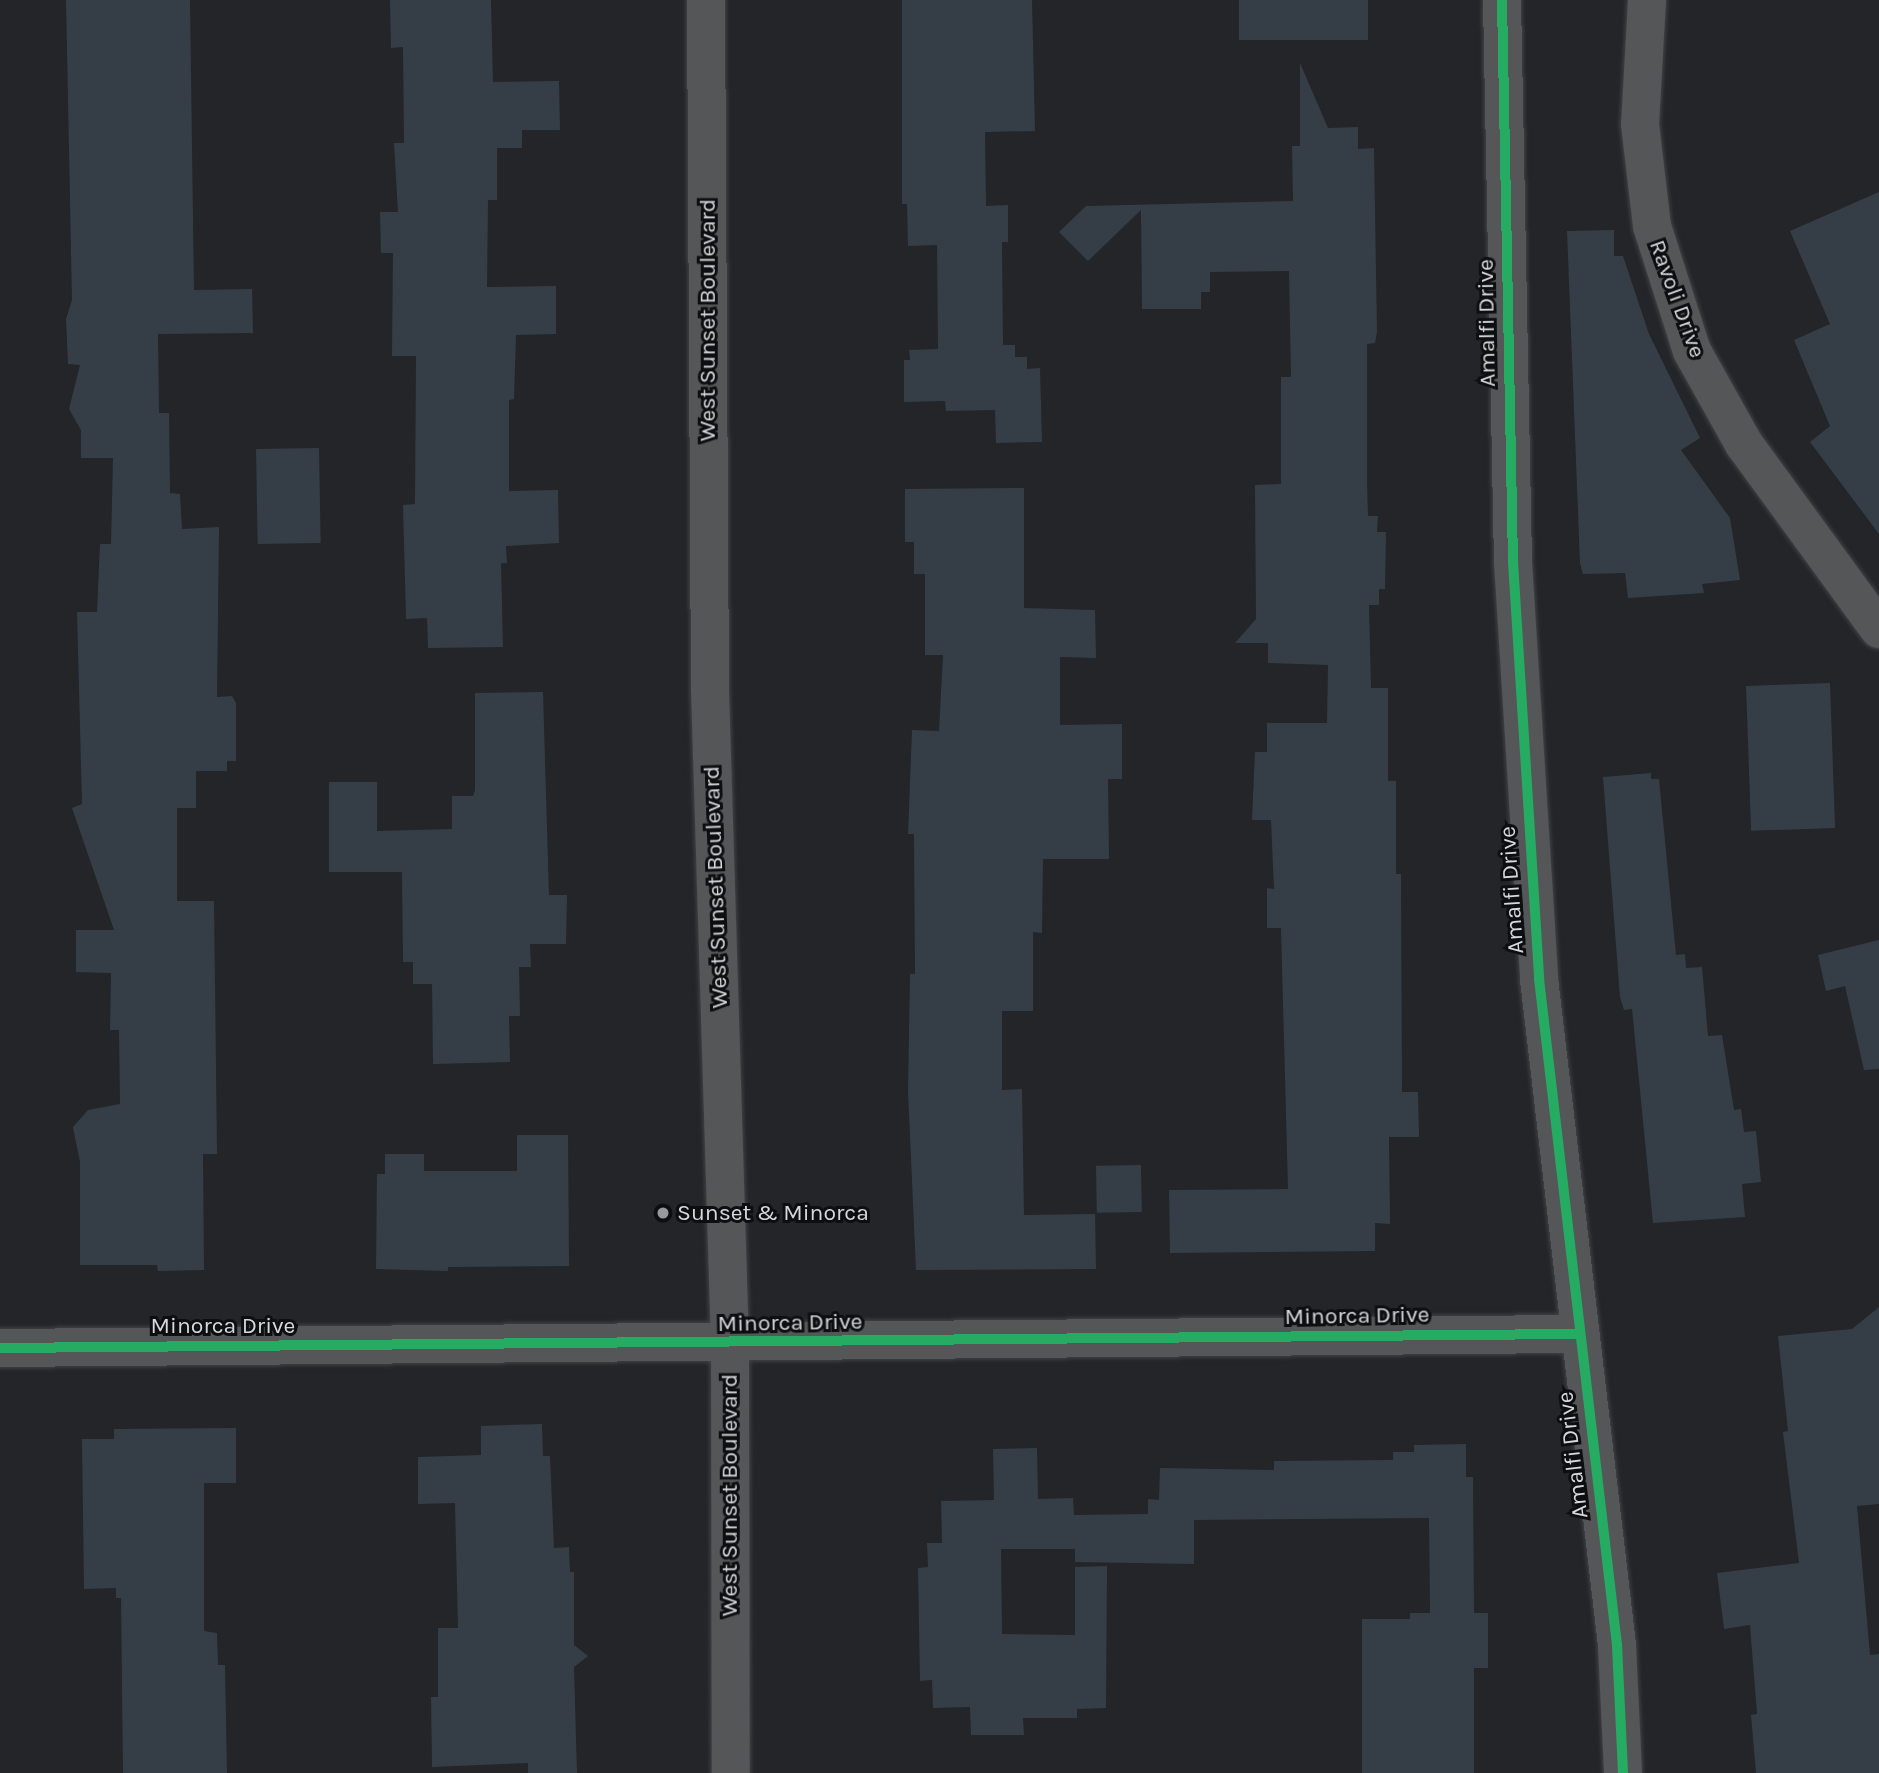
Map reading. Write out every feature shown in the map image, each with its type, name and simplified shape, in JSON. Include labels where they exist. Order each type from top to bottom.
[{"type":"street","name":"West Sunset Boulevard","points":[[706,0],[710,690],[730,1345],[731,1773]]},
{"type":"street","name":"Amalfi Drive","points":[[1502,0],[1513,562],[1539,979],[1617,1645],[1623,1773]]},
{"type":"street","name":"Ravoli Drive","points":[[1647,0],[1640,124],[1651,226],[1692,351],[1744,444],[1879,629]]},
{"type":"street","name":"Minorca Drive","points":[[0,1348],[730,1345],[1580,1334]]},
{"type":"building","points":[[66,0],[190,0],[194,290],[252,289],[253,333],[158,334],[159,413],[169,413],[170,493],[180,494],[182,529],[219,527],[217,697],[232,696],[236,703],[236,761],[227,761],[227,771],[196,771],[196,808],[177,808],[177,901],[214,901],[217,1154],[203,1154],[204,1270],[158,1271],[157,1265],[80,1265],[80,1162],[73,1127],[88,1110],[120,1104],[119,1030],[110,1030],[111,973],[76,972],[76,930],[114,930],[72,808],[82,804],[77,612],[97,612],[100,544],[111,544],[113,458],[81,458],[81,430],[69,409],[80,365],[68,364],[66,319],[72,300]]},
{"type":"building","points":[[390,0],[491,0],[493,82],[559,81],[560,130],[522,130],[522,148],[497,148],[497,200],[488,200],[487,287],[556,286],[556,334],[516,335],[514,399],[509,400],[509,491],[558,490],[559,543],[506,546],[507,563],[501,563],[503,647],[428,648],[427,618],[406,619],[403,505],[415,504],[416,356],[392,356],[393,253],[381,253],[380,212],[398,212],[394,143],[404,143],[403,47],[391,48]]},
{"type":"building","points":[[902,0],[1032,0],[1035,131],[985,132],[986,206],[1008,205],[1008,242],[1002,242],[1003,345],[1015,345],[1015,357],[1027,357],[1027,369],[1040,368],[1042,442],[996,443],[995,410],[946,411],[945,401],[904,402],[904,360],[910,360],[909,350],[938,349],[937,245],[908,246],[907,204],[902,204]]},
{"type":"building","points":[[1239,0],[1368,0],[1368,40],[1239,40]]},
{"type":"building","points":[[1300,63],[1328,128],[1358,127],[1358,149],[1374,148],[1377,332],[1375,343],[1367,344],[1368,516],[1378,516],[1377,532],[1386,532],[1385,589],[1379,589],[1379,605],[1369,605],[1371,688],[1388,688],[1388,781],[1396,781],[1396,874],[1401,874],[1402,1092],[1418,1092],[1419,1137],[1389,1137],[1390,1224],[1375,1223],[1375,1251],[1170,1253],[1169,1190],[1288,1189],[1281,928],[1267,928],[1267,888],[1274,889],[1271,820],[1252,820],[1255,752],[1267,752],[1267,723],[1327,723],[1328,665],[1268,663],[1268,643],[1235,643],[1256,619],[1255,485],[1281,484],[1281,377],[1291,377],[1289,271],[1210,272],[1210,292],[1201,292],[1201,309],[1142,309],[1141,210],[1088,261],[1059,232],[1086,206],[1293,201],[1292,146],[1300,146]]},
{"type":"building","points":[[1879,192],[1879,534],[1810,442],[1830,426],[1794,340],[1830,324],[1790,231]]},
{"type":"building","points":[[1614,230],[1614,256],[1623,256],[1649,334],[1700,438],[1681,450],[1730,518],[1740,580],[1702,584],[1704,593],[1628,598],[1625,573],[1583,574],[1580,563],[1567,231]]},
{"type":"building","points":[[319,448],[321,543],[258,544],[256,449]]},
{"type":"building","points":[[1024,488],[1024,608],[1095,610],[1096,658],[1060,657],[1060,725],[1122,724],[1122,779],[1108,779],[1109,859],[1043,859],[1042,933],[1033,932],[1033,1011],[1002,1011],[1002,1090],[1022,1089],[1024,1215],[1095,1214],[1096,1269],[916,1270],[908,1091],[910,974],[915,974],[914,834],[908,834],[912,730],[939,731],[943,655],[925,655],[925,574],[914,574],[914,542],[905,542],[905,489]]},
{"type":"building","points":[[1830,683],[1835,828],[1751,831],[1746,686]]},
{"type":"building","points":[[543,692],[549,895],[567,895],[566,944],[530,944],[531,967],[519,967],[520,1016],[509,1016],[510,1062],[433,1064],[432,984],[413,984],[413,962],[403,962],[402,872],[329,872],[329,782],[377,782],[377,831],[452,829],[452,796],[473,796],[475,790],[475,693]]},
{"type":"building","points":[[1651,773],[1651,779],[1659,779],[1676,955],[1685,954],[1686,968],[1702,967],[1708,1036],[1722,1035],[1734,1110],[1741,1109],[1744,1132],[1756,1131],[1761,1182],[1742,1184],[1745,1217],[1653,1223],[1632,1009],[1624,1010],[1620,997],[1603,777]]},
{"type":"building","points":[[1879,940],[1879,1069],[1864,1070],[1845,986],[1826,991],[1818,955]]},
{"type":"building","points":[[517,1135],[568,1135],[569,1266],[448,1267],[448,1271],[376,1269],[377,1174],[385,1174],[385,1154],[424,1154],[424,1171],[517,1171]]},
{"type":"building","points":[[1141,1165],[1142,1212],[1097,1213],[1096,1166]]},
{"type":"building","points":[[1879,1307],[1879,1504],[1857,1506],[1870,1655],[1879,1654],[1879,1773],[1756,1773],[1751,1715],[1757,1714],[1750,1625],[1724,1629],[1717,1573],[1799,1563],[1783,1432],[1788,1431],[1778,1336],[1852,1329]]},
{"type":"building","points":[[542,1424],[543,1456],[550,1456],[554,1548],[569,1547],[570,1572],[574,1572],[574,1645],[588,1656],[574,1667],[577,1773],[528,1773],[528,1763],[432,1767],[431,1697],[438,1697],[438,1628],[458,1628],[455,1503],[418,1504],[418,1457],[481,1455],[481,1426]]},
{"type":"building","points":[[236,1428],[236,1483],[204,1483],[204,1631],[217,1633],[218,1665],[225,1665],[227,1773],[123,1773],[121,1598],[116,1598],[116,1588],[84,1589],[82,1439],[114,1439],[114,1429]]},
{"type":"building","points":[[1466,1444],[1466,1477],[1473,1477],[1474,1613],[1488,1613],[1488,1668],[1474,1668],[1474,1773],[1362,1773],[1362,1619],[1410,1619],[1410,1613],[1430,1613],[1429,1518],[1194,1520],[1194,1564],[1075,1562],[1075,1549],[1001,1549],[1002,1634],[1075,1635],[1075,1567],[1107,1566],[1106,1708],[1077,1709],[1077,1718],[1023,1718],[1024,1735],[971,1735],[970,1707],[933,1708],[932,1680],[920,1681],[918,1568],[928,1567],[927,1543],[942,1543],[941,1501],[994,1500],[993,1449],[1037,1448],[1038,1499],[1073,1498],[1074,1515],[1148,1514],[1148,1499],[1159,1500],[1160,1468],[1274,1470],[1274,1461],[1393,1460],[1393,1452],[1414,1452],[1414,1445]]},
{"type":"cycle path","points":[[1502,0],[1513,562],[1539,979],[1617,1645],[1623,1773]]},
{"type":"cycle path","points":[[0,1348],[1580,1334]]},
{"type":"place","name":"Sunset & Minorca","points":[[663,1213]]}]
